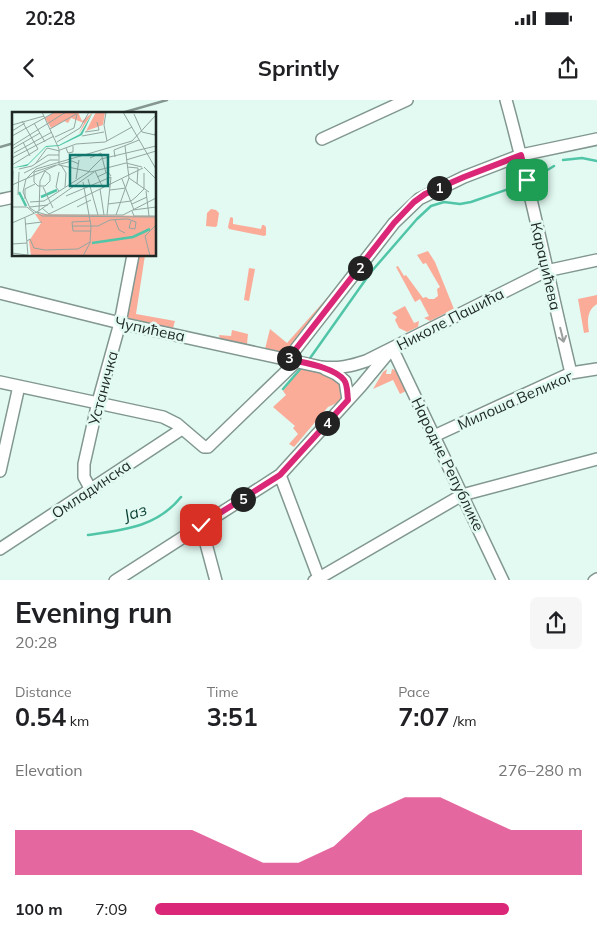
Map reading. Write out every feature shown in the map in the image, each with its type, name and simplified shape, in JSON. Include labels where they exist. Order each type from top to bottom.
[{"type":"street","points":[[322,139],[407,100]]},
{"type":"street","name":"Караџићева","points":[[506,100],[521,155],[546,271],[571,373]]},
{"type":"street","points":[[0,382],[163,417],[173,422],[204,447],[211,446],[299,362],[394,223],[414,202],[425,194],[456,180],[521,155],[597,139]]},
{"type":"street","name":"Устаничка","points":[[91,490],[84,477],[84,468],[98,402],[120,323],[133,256]]},
{"type":"street","name":"Николе Пашића","points":[[116,580],[280,475],[361,386],[392,348],[546,271],[597,260]]},
{"type":"street","name":"Чупићева","points":[[0,293],[120,323],[322,367]]},
{"type":"street","points":[[322,367],[338,368],[352,366],[392,348]]},
{"type":"street","name":"Народне Републике","points":[[392,348],[503,580]]},
{"type":"street","points":[[322,367],[351,385],[361,386],[359,372],[352,366]]},
{"type":"street","name":"Милоша Великог","points":[[434,436],[571,373],[597,369]]},
{"type":"street","points":[[345,381],[348,400]]},
{"type":"street","points":[[0,471],[19,386]]},
{"type":"street","name":"Омладинска","points":[[0,549],[182,429]]},
{"type":"street","points":[[280,475],[318,580],[462,495],[597,459]]},
{"type":"street","points":[[201,525],[216,580]]},
{"type":"shaded area","points":[[211,209],[219,213],[217,226],[215,227],[206,226],[207,213]]},
{"type":"shaded area","points":[[231,217],[233,218],[233,224],[261,229],[262,225],[264,225],[266,227],[266,235],[229,229]]},
{"type":"shaded area","points":[[428,251],[435,262],[454,309],[430,321],[424,318],[429,316],[420,299],[415,302],[396,267],[398,266],[404,276],[406,275],[423,298],[434,299],[438,296],[437,289],[440,287],[426,263],[423,264],[417,255]]},
{"type":"shaded area","points":[[138,256],[145,256],[136,314],[175,321],[173,328],[128,318]]},
{"type":"shaded area","points":[[249,268],[255,269],[249,301],[244,300]]},
{"type":"shaded area","points":[[349,273],[286,355],[265,349],[270,329],[287,343]]},
{"type":"shaded area","points":[[597,295],[597,304],[591,309],[588,316],[589,332],[584,333],[578,299]]},
{"type":"shaded area","points":[[405,306],[414,323],[419,321],[418,327],[407,332],[399,328],[395,320],[397,317],[392,313]]},
{"type":"shaded area","points":[[232,330],[248,334],[247,344],[220,339],[219,335],[231,336]]},
{"type":"shaded area","points":[[310,367],[339,382],[341,398],[337,403],[328,407],[294,447],[289,444],[298,434],[293,428],[295,426],[273,407],[286,395],[283,391],[300,368]]},
{"type":"shaded area","points":[[387,369],[386,374],[391,374],[392,369],[395,370],[406,391],[400,394],[393,380],[373,389],[383,372]]},
{"type":"waterway","name":"Јаз","points":[[563,160],[582,158],[597,161]]},
{"type":"waterway","name":"Јаз","points":[[533,179],[554,166]]},
{"type":"waterway","name":"Јаз","points":[[308,361],[371,272],[417,219],[431,206],[444,202],[460,204],[471,202],[520,185]]},
{"type":"waterway","name":"Јаз","points":[[283,389],[302,367]]},
{"type":"waterway","name":"Јаз","points":[[88,535],[127,529],[151,521],[172,507],[181,497]]},
{"type":"railway","points":[[125,112],[167,100]]},
{"type":"railway","points":[[0,147],[12,144]]},
{"type":"route","points":[[201,525],[280,475],[348,400],[345,381],[339,376],[322,367],[288,359],[394,223],[414,202],[425,194],[521,155],[527,180]]}]
